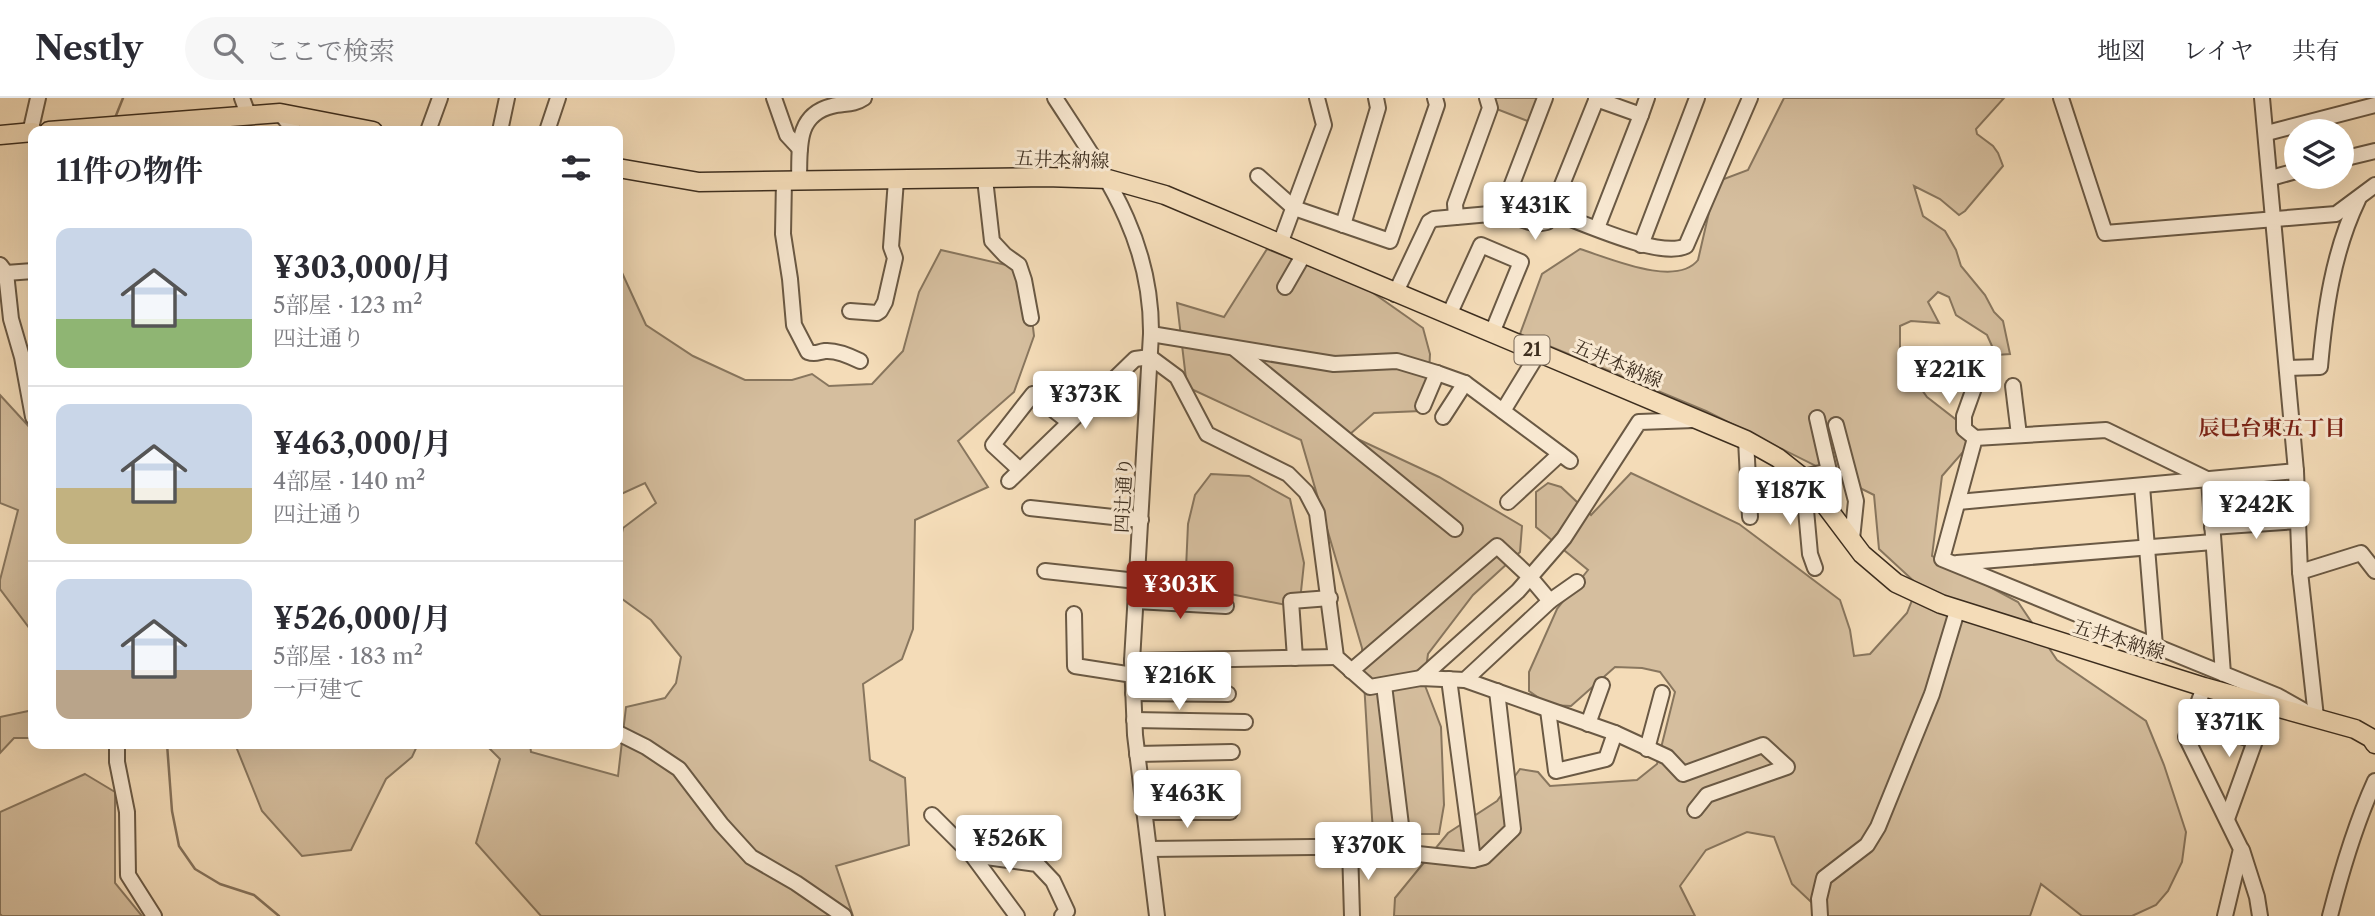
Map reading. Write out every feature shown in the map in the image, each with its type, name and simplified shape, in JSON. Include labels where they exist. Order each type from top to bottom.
[{"type":"main road","points":[[120,126],[280,113],[347,126]]},
{"type":"main road","points":[[0,135],[28,133]]},
{"type":"main road","name":"五井本納線","points":[[623,169],[699,182],[1046,177],[1108,179],[1165,195],[1746,440],[1778,458],[1803,477],[1862,554],[1896,583],[1957,611],[2204,687],[2355,729],[2371,738],[2375,744]]},
{"type":"street","points":[[33,126],[38,98]]},
{"type":"street","points":[[242,98],[249,117]]},
{"type":"street","points":[[430,126],[440,98]]},
{"type":"street","points":[[501,126],[507,98]]},
{"type":"street","points":[[550,126],[558,98]]},
{"type":"street","points":[[774,98],[786,135],[800,149]]},
{"type":"street","points":[[860,361],[844,354],[826,351],[814,355],[808,352],[793,325],[783,234],[806,121],[819,110],[864,98]]},
{"type":"street","name":"四辻通り","points":[[1055,98],[1108,179],[1129,221],[1141,255],[1149,295],[1151,334],[1133,693],[1137,754],[1157,916]]},
{"type":"street","points":[[1280,244],[1324,125],[1317,98]]},
{"type":"street","points":[[1343,225],[1378,108],[1376,98]]},
{"type":"street","points":[[1258,176],[1294,208],[1390,241],[1437,105],[1435,98]]},
{"type":"street","points":[[1456,217],[1455,204],[1490,108],[1487,98]]},
{"type":"street","points":[[1501,212],[1545,98]]},
{"type":"street","points":[[1395,294],[1429,222],[1434,219],[1501,212],[1535,224],[1547,222],[1596,98],[1641,115]]},
{"type":"street","points":[[1597,228],[1647,98]]},
{"type":"street","points":[[1641,245],[1697,98]]},
{"type":"street","points":[[1552,212],[1641,245],[1679,250],[1686,246],[1750,98]]},
{"type":"street","points":[[2062,98],[2105,233],[2336,214],[2375,185]]},
{"type":"street","points":[[2262,98],[2296,471],[2300,572],[2316,717]]},
{"type":"street","points":[[2267,133],[2375,105]]},
{"type":"street","points":[[280,113],[291,126]]},
{"type":"street","points":[[2354,156],[2375,151]]},
{"type":"street","points":[[2271,177],[2284,174]]},
{"type":"street","points":[[985,178],[992,241],[1005,256],[1019,265],[1031,318]]},
{"type":"street","points":[[850,312],[877,313],[885,302],[895,258],[891,247],[896,180]]},
{"type":"street","points":[[2287,369],[2320,367],[2337,258],[2347,223],[2358,198]]},
{"type":"street","points":[[1449,315],[1481,245],[1521,262],[1492,333]]},
{"type":"street","points":[[1285,287],[1304,254]]},
{"type":"street","points":[[28,271],[3,269],[11,319],[28,389]]},
{"type":"street","points":[[1151,334],[1334,364],[1396,360],[1465,383],[1565,457],[1508,502]]},
{"type":"street","points":[[1232,347],[1455,529]]},
{"type":"street","points":[[1503,411],[1539,352]]},
{"type":"street","points":[[1009,481],[1135,359],[1150,357],[1177,377],[1207,434],[1289,474],[1306,492],[1317,513],[1336,657],[1370,687],[1420,678],[1465,680],[1615,733],[1667,757],[1683,774],[1763,745],[1787,767],[1707,795],[1695,810]]},
{"type":"street","points":[[1983,363],[1964,416],[1964,429],[1975,438],[2106,430],[2209,480]]},
{"type":"street","points":[[1423,406],[1437,373]]},
{"type":"street","points":[[1443,417],[1465,383]]},
{"type":"street","points":[[2013,386],[2019,435]]},
{"type":"street","points":[[1020,470],[993,444],[1033,394],[1069,422]]},
{"type":"street","points":[[1815,568],[1810,554],[1803,477],[1829,471],[1817,418]]},
{"type":"street","points":[[1420,678],[1518,591],[1564,538],[1639,422],[1699,419]]},
{"type":"street","points":[[1836,425],[1856,500],[1852,539]]},
{"type":"street","points":[[1975,438],[1942,559],[2278,696],[2316,717]]},
{"type":"street","points":[[1746,440],[1750,517]]},
{"type":"street","points":[[1958,502],[2296,471]]},
{"type":"street","points":[[2209,480],[2223,674]]},
{"type":"street","points":[[2142,486],[2155,646]]},
{"type":"street","points":[[1030,508],[1141,520]]},
{"type":"street","points":[[2212,527],[2298,521]]},
{"type":"street","points":[[1952,563],[2213,542]]},
{"type":"street","points":[[1351,671],[1497,546],[1529,576],[1550,601]]},
{"type":"street","points":[[2300,572],[2361,553],[2375,571]]},
{"type":"street","points":[[1045,571],[1137,581]]},
{"type":"street","points":[[1465,680],[1550,601],[1577,582]]},
{"type":"street","points":[[1295,658],[1291,601],[1330,598]]},
{"type":"street","points":[[1136,601],[1226,606]]},
{"type":"street","points":[[1820,916],[1819,899],[1824,878],[1867,845],[1878,827],[1932,694],[1957,611]]},
{"type":"street","points":[[1074,614],[1075,666],[1133,668],[1336,657]]},
{"type":"street","points":[[1449,679],[1473,860]]},
{"type":"street","points":[[1384,685],[1404,850]]},
{"type":"street","points":[[1588,724],[1602,685]]},
{"type":"street","points":[[2204,687],[2186,737],[2241,849],[2258,897],[2260,916]]},
{"type":"street","points":[[1149,849],[1397,846],[1409,853],[1473,860],[1484,857],[1513,829],[1497,691]]},
{"type":"street","points":[[1133,693],[1228,694]]},
{"type":"street","points":[[1647,749],[1662,693]]},
{"type":"street","points":[[1548,710],[1556,771],[1605,759],[1615,733]]},
{"type":"street","points":[[2193,718],[2255,741],[2227,819]]},
{"type":"street","points":[[1134,720],[1245,722]]},
{"type":"street","points":[[623,736],[679,769],[721,824],[751,857],[796,883],[844,916]]},
{"type":"street","points":[[117,749],[127,812],[128,875],[154,916]]},
{"type":"street","points":[[1137,754],[1232,752]]},
{"type":"street","points":[[2330,916],[2343,865],[2375,781]]},
{"type":"street","points":[[1144,812],[1230,813]]},
{"type":"street","points":[[932,815],[972,855],[1017,916]]},
{"type":"street","points":[[1350,848],[1352,916]]},
{"type":"street","points":[[2225,916],[2241,849]]},
{"type":"street","points":[[972,855],[1037,864],[1053,881],[1065,903],[1067,911],[1062,916]]},
{"type":"shaded area","points":[[1492,98],[1539,98],[1530,122],[1494,108]]},
{"type":"shaded area","points":[[1784,98],[2004,98],[1976,129],[1977,134],[1993,146],[2003,166],[1965,211],[1959,215],[1940,199],[1914,186],[1923,216],[1945,231],[1956,250],[1961,266],[2003,321],[2010,354],[1996,355],[1987,335],[1956,315],[1949,297],[1938,292],[1928,302],[1939,323],[1911,321],[1900,326],[1900,359],[1927,397],[1977,436],[1942,476],[1932,556],[2018,602],[2057,660],[2146,721],[2186,832],[2182,862],[2168,891],[2156,905],[2132,916],[2082,916],[2041,884],[2030,916],[1826,916],[1792,884],[1774,837],[1747,832],[1706,850],[1680,886],[1695,916],[1394,916],[1395,898],[1448,833],[1497,801],[1520,769],[1538,772],[1550,786],[1637,780],[1657,764],[1675,692],[1660,672],[1615,667],[1571,706],[1549,705],[1529,691],[1529,672],[1557,609],[1588,570],[1536,527],[1536,492],[1548,483],[1561,487],[1591,515],[1631,473],[1739,524],[1840,600],[1850,630],[1854,656],[1870,654],[1907,613],[1918,585],[1879,549],[1874,495],[1706,411],[1520,334],[1542,274],[1580,249],[1624,264],[1659,271],[1688,268],[1698,260],[1716,182],[1748,170]]},
{"type":"shaded area","points":[[1267,249],[1366,288],[1423,328],[1430,354],[1428,392],[1421,411],[1374,413],[1349,435],[1439,477],[1522,526],[1520,552],[1473,595],[1428,654],[1424,683],[1441,727],[1444,805],[1439,834],[1373,834],[1362,648],[1301,440],[1187,387],[1177,303],[1224,317]]},
{"type":"shaded area","points":[[941,250],[1015,267],[1029,293],[1034,336],[1014,392],[958,441],[988,487],[915,520],[913,629],[902,659],[863,684],[870,760],[905,778],[909,845],[836,866],[853,916],[541,916],[476,843],[500,759],[490,749],[531,749],[531,752],[618,776],[626,707],[665,698],[676,683],[681,657],[651,620],[623,600],[623,528],[656,503],[645,483],[623,493],[623,275],[646,325],[693,356],[745,380],[792,380],[812,374],[829,386],[872,384],[903,351],[919,292]]},
{"type":"shaded area","points":[[0,395],[28,426],[28,626],[0,589],[18,510],[0,503]]},
{"type":"shaded area","points":[[1211,474],[1249,476],[1290,499],[1304,563],[1300,601],[1291,606],[1210,590],[1186,569],[1188,524],[1195,495]]},
{"type":"shaded area","points":[[28,711],[28,738],[14,738],[0,753],[0,717]]},
{"type":"shaded area","points":[[237,749],[416,749],[412,757],[386,779],[351,850],[302,856],[262,811]]},
{"type":"shaded area","points":[[85,774],[115,792],[115,883],[142,916],[2,916],[0,812]]},
{"type":"waterway","points":[[115,118],[123,98]]},
{"type":"waterway","points":[[167,749],[172,811],[179,846],[195,869],[220,884],[254,895],[279,916]]},
{"type":"district","name":"辰巳台東五丁目","points":[[2272,428]]}]
